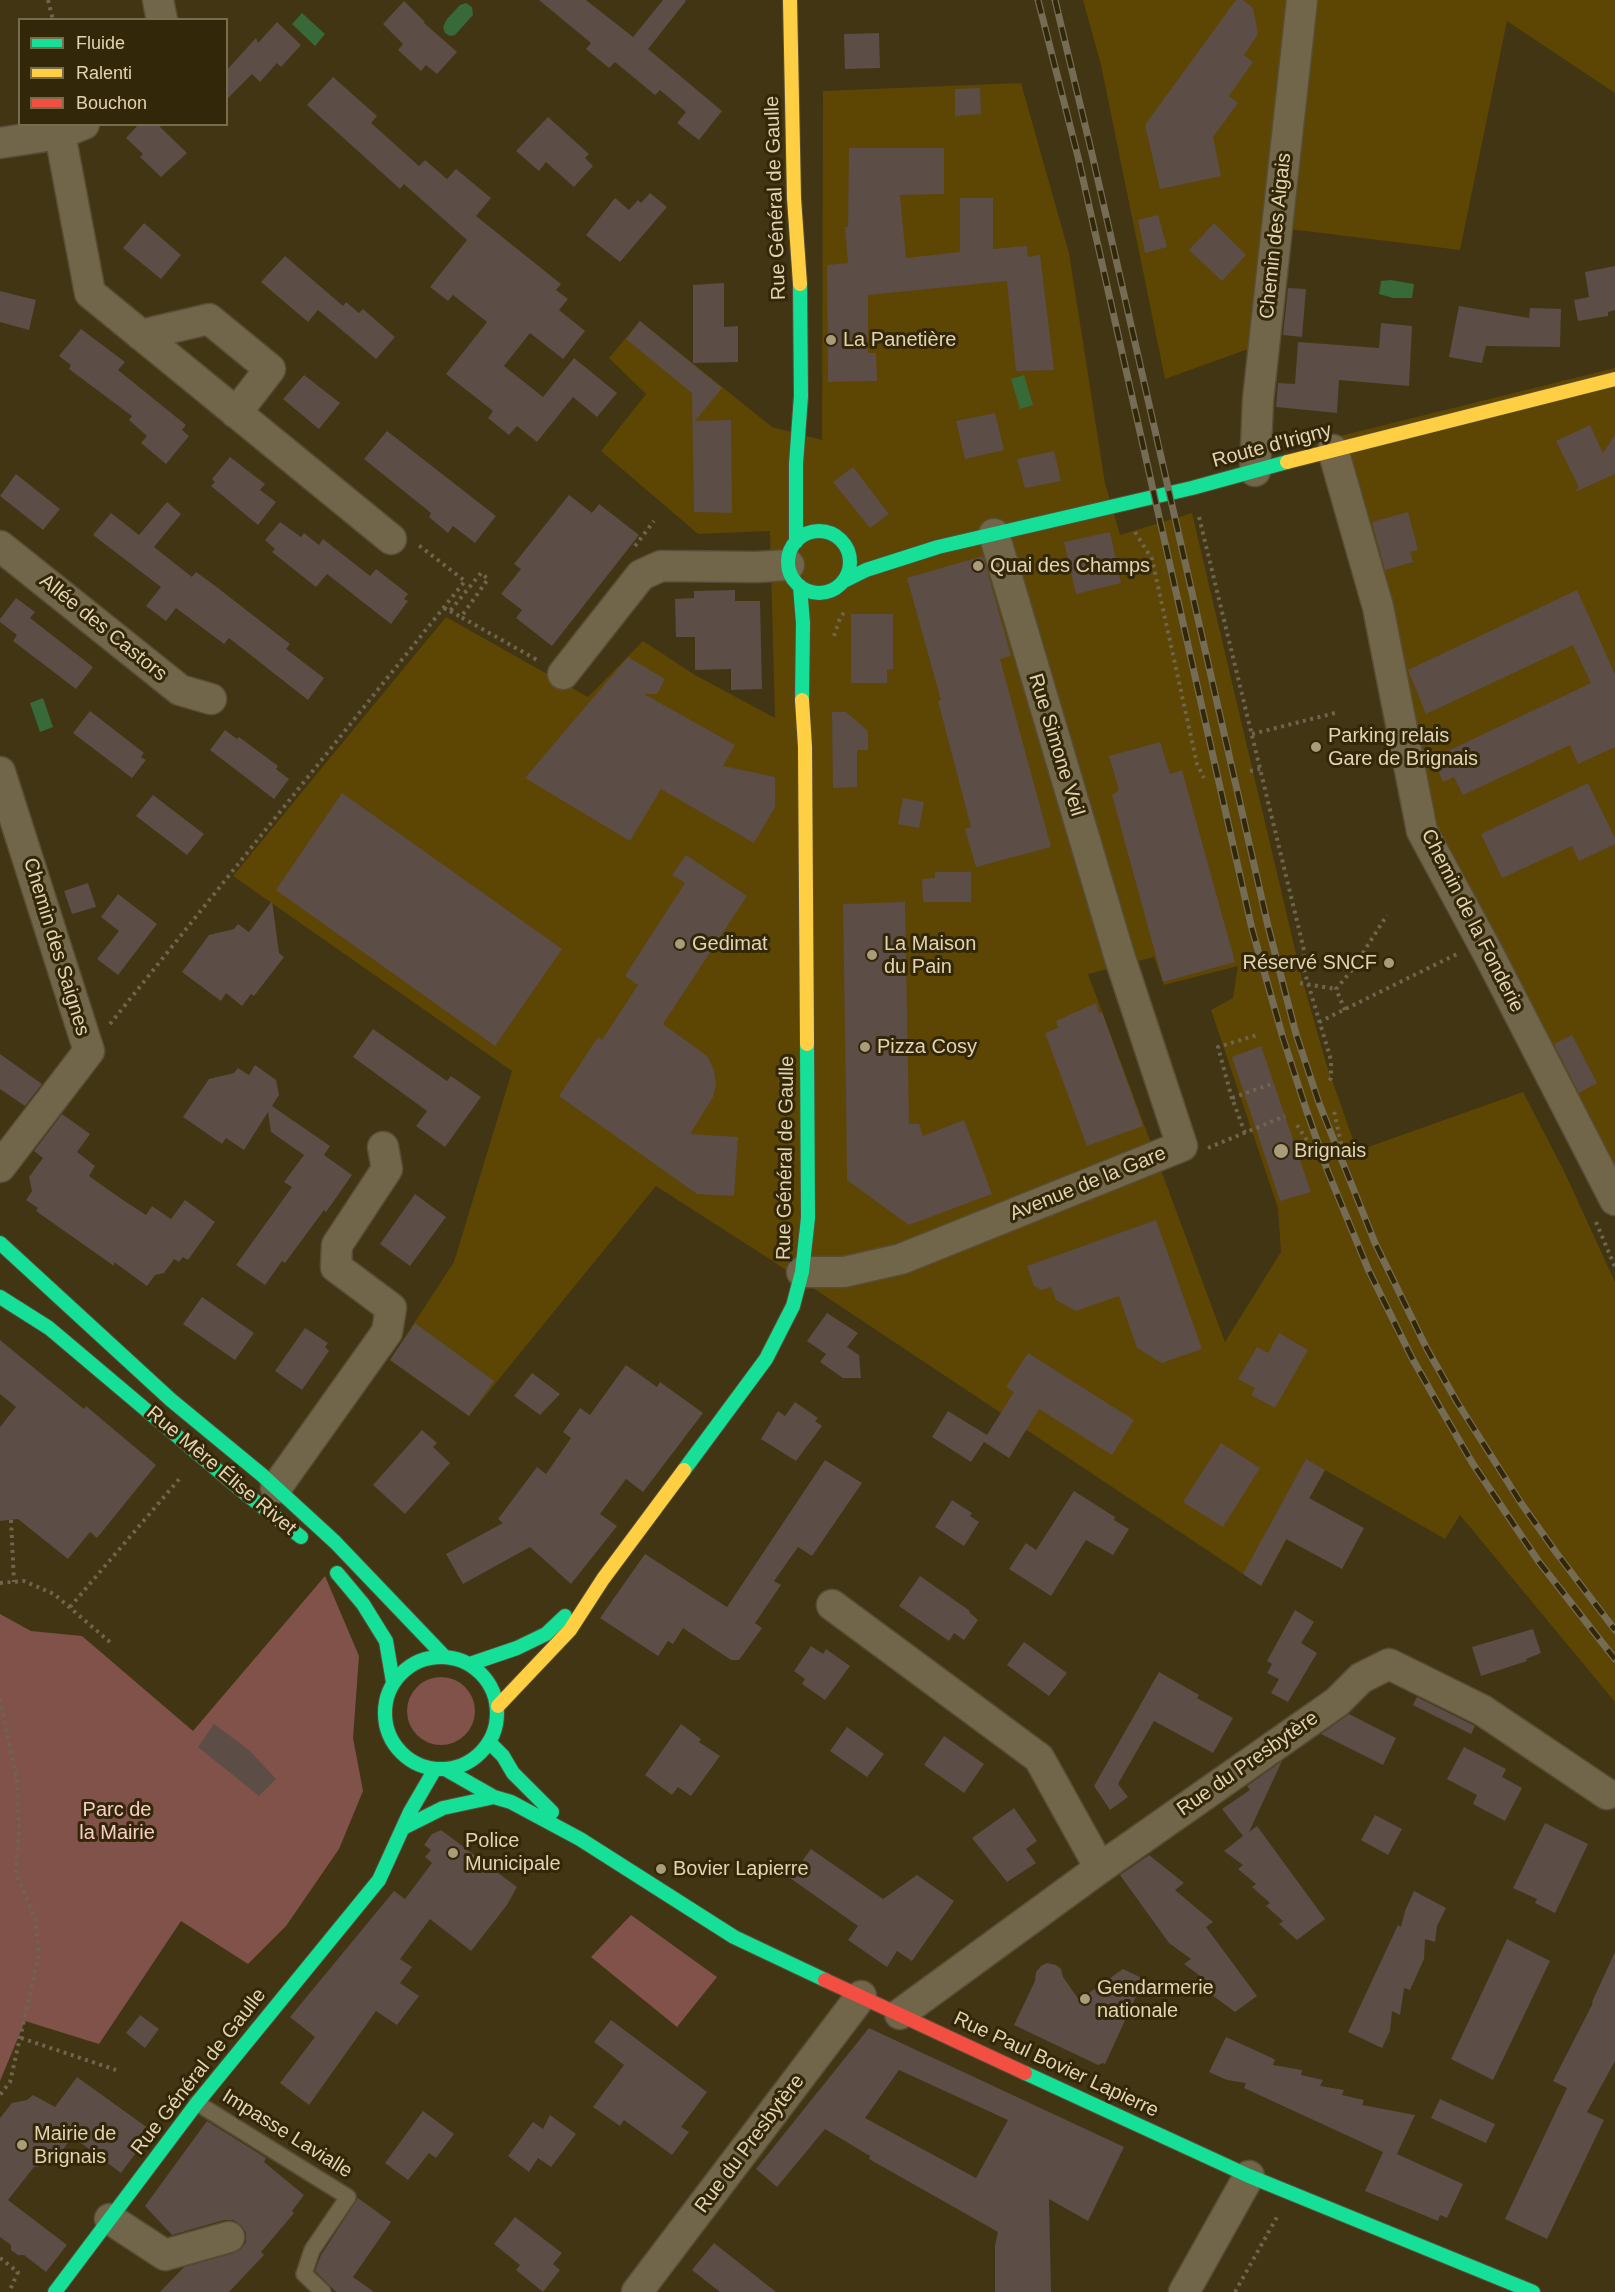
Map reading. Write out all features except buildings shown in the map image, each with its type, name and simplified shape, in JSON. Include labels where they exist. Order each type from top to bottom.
[{"type":"main road","name":"Rue Général de Gaulle","points":[[498,1706],[570,1630],[603,1579],[766,1359],[793,1306],[802,1272],[808,1218],[805,747],[801,691],[803,624],[795,564],[796,464],[801,396],[800,290],[794,198],[790,0]]},
{"type":"main road","name":"Route d'Irigny","points":[[839,585],[866,570],[938,547],[1192,488],[1615,379]]},
{"type":"main road","name":"Rue Général de Gaulle","points":[[801,396],[811,463]]},
{"type":"main road","points":[[824,606],[848,573],[849,554],[831,531]]},
{"type":"main road","points":[[839,585],[817,593],[795,564],[811,532],[831,531],[864,547]]},
{"type":"main road","name":"Route d'Irigny","points":[[879,550],[938,547]]},
{"type":"main road","name":"Rue Général de Gaulle","points":[[805,747],[816,637]]},
{"type":"main road","name":"Rue Mère Élise Rivet","points":[[0,1243],[171,1400],[276,1488],[335,1542],[444,1656]]},
{"type":"main road","name":"Rue Mère Élise Rivet","points":[[0,1297],[49,1328],[241,1490],[308,1543]]},
{"type":"main road","points":[[324,1559],[363,1604],[386,1641],[393,1682]]},
{"type":"main road","name":"Rue Général de Gaulle","points":[[470,1664],[517,1648],[546,1634],[603,1579]]},
{"type":"main road","points":[[440,1769],[462,1765],[478,1756],[489,1742],[496,1725],[498,1706],[493,1689],[483,1675],[458,1658],[444,1656],[429,1657],[415,1662],[393,1682],[386,1700],[385,1719],[391,1738],[402,1753],[412,1761],[440,1769],[495,1797],[511,1802],[580,1839]]},
{"type":"main road","points":[[489,1742],[533,1796],[580,1839]]},
{"type":"main road","points":[[400,1774],[402,1753]]},
{"type":"main road","name":"Rue Général de Gaulle","points":[[55,2292],[197,2103],[355,1906],[379,1880],[410,1812],[440,1769]]},
{"type":"main road","points":[[405,1827],[443,1808],[495,1797]]},
{"type":"main road","name":"Rue Général de Gaulle","points":[[355,1906],[387,1845],[397,1806]]},
{"type":"main road","name":"Rue Paul Bovier Lapierre","points":[[580,1839],[734,1937],[1249,2176],[1533,2292]]},
{"type":"street","points":[[158,0],[162,18]]},
{"type":"street","name":"Chemin des Aigais","points":[[1254,471],[1258,400],[1302,0]]},
{"type":"street","points":[[0,143],[72,129],[90,292],[391,540]]},
{"type":"street","points":[[141,335],[209,319],[270,369],[236,413]]},
{"type":"street","name":"Chemin de la Fonderie","points":[[1333,450],[1378,607],[1422,831],[1494,964],[1615,1200]]},
{"type":"street","name":"Rue Simone Veil","points":[[994,534],[1119,955]]},
{"type":"street","name":"Allée des Castors","points":[[0,546],[180,690],[211,699]]},
{"type":"street","points":[[563,674],[641,575],[661,566],[757,567],[795,564]]},
{"type":"street","name":"Chemin des Saignes","points":[[0,772],[89,1051],[0,1167]]},
{"type":"street","name":"Avenue de la Gare","points":[[802,1272],[844,1272],[901,1259],[1182,1146],[1119,955]]},
{"type":"street","name":"Rue Mère Élise Rivet","points":[[276,1488],[387,1332],[391,1308],[336,1267],[337,1245],[387,1169],[383,1147]]},
{"type":"street","points":[[832,1605],[1039,1758],[1100,1868]]},
{"type":"street","name":"Rue du Presbytère","points":[[900,2013],[1100,1868],[1337,1702],[1361,1678],[1389,1664],[1482,1710],[1607,1794]]},
{"type":"street","name":"Rue du Presbytère","points":[[637,2292],[861,1996]]},
{"type":"street","points":[[1184,2292],[1249,2176]]},
{"type":"street","points":[[110,2218],[165,2255],[229,2237]]},
{"type":"lane","name":"Impasse Lavialle","points":[[197,2103],[348,2197],[312,2250],[304,2274],[323,2292]]},
{"type":"path","points":[[48,0],[52,18]]},
{"type":"path","points":[[1192,488],[1304,950],[1304,970],[1331,1060],[1329,1081]]},
{"type":"path","points":[[1118,506],[1152,559],[1197,764],[1204,778]]},
{"type":"path","points":[[89,1051],[465,581],[406,536],[391,540]]},
{"type":"path","points":[[450,612],[481,573],[488,579],[461,617]]},
{"type":"path","points":[[444,608],[563,674]]},
{"type":"path","points":[[1252,734],[1335,713]]},
{"type":"path","points":[[1250,771],[1260,768]]},
{"type":"path","points":[[1336,989],[1352,970],[1387,915]]},
{"type":"path","points":[[1319,1022],[1461,953]]},
{"type":"path","points":[[1300,983],[1336,989]]},
{"type":"path","points":[[1336,989],[1345,1010]]},
{"type":"path","points":[[1245,1133],[1232,1099],[1218,1047],[1257,1035]]},
{"type":"path","points":[[1232,1099],[1274,1083]]},
{"type":"path","points":[[1297,1125],[1315,1153],[1341,1143],[1334,1112]]},
{"type":"path","points":[[1206,1149],[1285,1116]]},
{"type":"path","points":[[70,1607],[200,1455]]},
{"type":"path","points":[[11,1520],[14,1582]]},
{"type":"path","points":[[0,1583],[24,1581],[54,1594],[111,1643]]},
{"type":"path","points":[[0,1699],[17,1782],[19,1832],[16,1874],[35,1918],[39,1954],[10,2082],[0,2095]]},
{"type":"path","points":[[21,2038],[116,2070]]},
{"type":"path","points":[[1235,2292],[1289,2192]]},
{"type":"path","points":[[0,2258],[18,2272],[9,2292]]},
{"type":"shaded area","points":[[1083,0],[1615,0],[1615,93],[1507,21],[1460,250],[1265,226],[1251,348],[1165,379],[1101,65]]},
{"type":"shaded area","points":[[466,3],[472,7],[473,15],[455,35],[450,36],[445,33],[443,27],[460,5]]},
{"type":"shaded area","points":[[302,13],[325,34],[315,46],[292,24]]},
{"type":"shaded area","points":[[1021,83],[1069,253],[1105,483],[1120,535],[1192,513],[1301,975],[1326,1063],[1357,1151],[1523,1092],[1564,1171],[1615,1282],[1615,1702],[1460,1515],[1445,1539],[1325,1470],[1261,1586],[656,1186],[469,1416],[390,1360],[454,1262],[512,1071],[233,876],[446,617],[588,697],[643,641],[695,675],[775,718],[770,531],[698,534],[601,451],[646,394],[609,358],[640,321],[772,427],[822,440],[823,91]],"holes":[[[1154,957],[1164,985],[1238,966],[1233,998],[1211,1010],[1278,1208],[1281,1252],[1225,1342],[1088,974]]]},
{"type":"shaded area","points":[[1391,280],[1414,284],[1412,298],[1393,298],[1379,294],[1381,281]]},
{"type":"shaded area","points":[[1615,368],[1615,1183],[1430,828],[1336,437]]},
{"type":"shaded area","points":[[1024,375],[1033,405],[1020,409],[1011,379]]},
{"type":"shaded area","points":[[43,698],[53,727],[40,732],[30,703]]},
{"type":"green space","name":"Parc de la Mairie","points":[[325,1576],[359,1656],[353,1738],[363,1791],[339,1849],[286,1926],[248,1964],[181,1921],[99,2044],[25,2021],[0,2081],[0,1614],[31,1631],[82,1636],[193,1731]]},
{"type":"green space","points":[[441,1677],[454,1679],[465,1687],[473,1698],[475,1711],[473,1724],[465,1735],[454,1743],[441,1745],[428,1743],[417,1735],[409,1724],[407,1711],[409,1698],[417,1687],[428,1679]]},
{"type":"green space","points":[[631,1915],[717,1977],[677,2027],[591,1957]]},
{"type":"railway","points":[[1038,0],[1078,157],[1252,929],[1306,1109],[1328,1172],[1368,1269],[1412,1358],[1473,1464],[1539,1562],[1615,1659]]},
{"type":"railway","points":[[1055,0],[1268,926],[1296,1034],[1319,1103],[1375,1243],[1427,1349],[1457,1402],[1521,1503],[1615,1630]]},
{"type":"traffic: fast","points":[[796,542],[796,464],[801,396],[800,284]]},
{"type":"traffic: fast","points":[[844,581],[866,570],[938,547],[1192,488],[1287,462]]},
{"type":"traffic: fast","points":[[819,531],[836,536],[841,540],[845,545],[850,562],[845,579],[841,584],[836,588],[819,593],[802,588],[797,584],[793,579],[788,562],[793,545],[797,540],[802,536],[819,531]]},
{"type":"traffic: fast","points":[[800,586],[803,623],[802,700]]},
{"type":"traffic: fast","points":[[684,1470],[766,1359],[793,1306],[802,1272],[808,1218],[807,1044]]},
{"type":"traffic: fast","points":[[0,1243],[171,1400],[262,1475],[335,1542],[444,1656]]},
{"type":"traffic: fast","points":[[0,1297],[49,1328],[241,1490],[301,1537]]},
{"type":"traffic: fast","points":[[337,1573],[363,1604],[386,1641],[393,1682]]},
{"type":"traffic: fast","points":[[470,1664],[517,1648],[546,1634],[565,1616]]},
{"type":"traffic: fast","points":[[441,1657],[463,1661],[481,1673],[493,1691],[497,1713],[493,1735],[481,1753],[463,1765],[441,1769],[419,1765],[401,1753],[389,1735],[385,1713],[389,1691],[401,1673],[419,1661],[441,1657]]},
{"type":"traffic: fast","points":[[489,1742],[503,1756],[513,1773],[552,1812]]},
{"type":"traffic: fast","points":[[55,2292],[197,2103],[379,1880],[410,1812],[435,1769]]},
{"type":"traffic: fast","points":[[445,1769],[494,1797],[511,1802],[580,1839],[734,1937],[825,1980]]},
{"type":"traffic: fast","points":[[405,1827],[443,1808],[494,1797]]},
{"type":"traffic: fast","points":[[1025,2073],[1249,2176],[1533,2292]]},
{"type":"traffic: slow","points":[[790,0],[794,198],[800,284]]},
{"type":"traffic: slow","points":[[1287,462],[1615,379]]},
{"type":"traffic: slow","points":[[802,700],[805,747],[807,1044]]},
{"type":"traffic: slow","points":[[498,1706],[570,1630],[603,1579],[684,1470]]},
{"type":"traffic: jam","points":[[825,1980],[1025,2073]]},
{"type":"place","name":"La Panetière","points":[[831,340]]},
{"type":"place","name":"Quai des Champs","points":[[978,566]]},
{"type":"place","name":"Parking relais Gare de Brignais","points":[[1316,747]]},
{"type":"place","name":"Gedimat","points":[[680,944]]},
{"type":"place","name":"La Maison du Pain","points":[[872,955]]},
{"type":"place","name":"Réservé SNCF","points":[[1389,963]]},
{"type":"place","name":"Pizza Cosy","points":[[865,1047]]},
{"type":"place","name":"Brignais","points":[[1281,1151]]},
{"type":"place","name":"Police Municipale","points":[[453,1853]]},
{"type":"place","name":"Bovier Lapierre","points":[[661,1869]]},
{"type":"place","name":"Gendarmerie nationale","points":[[1085,1999]]},
{"type":"place","name":"Mairie de Brignais","points":[[22,2145]]}]
